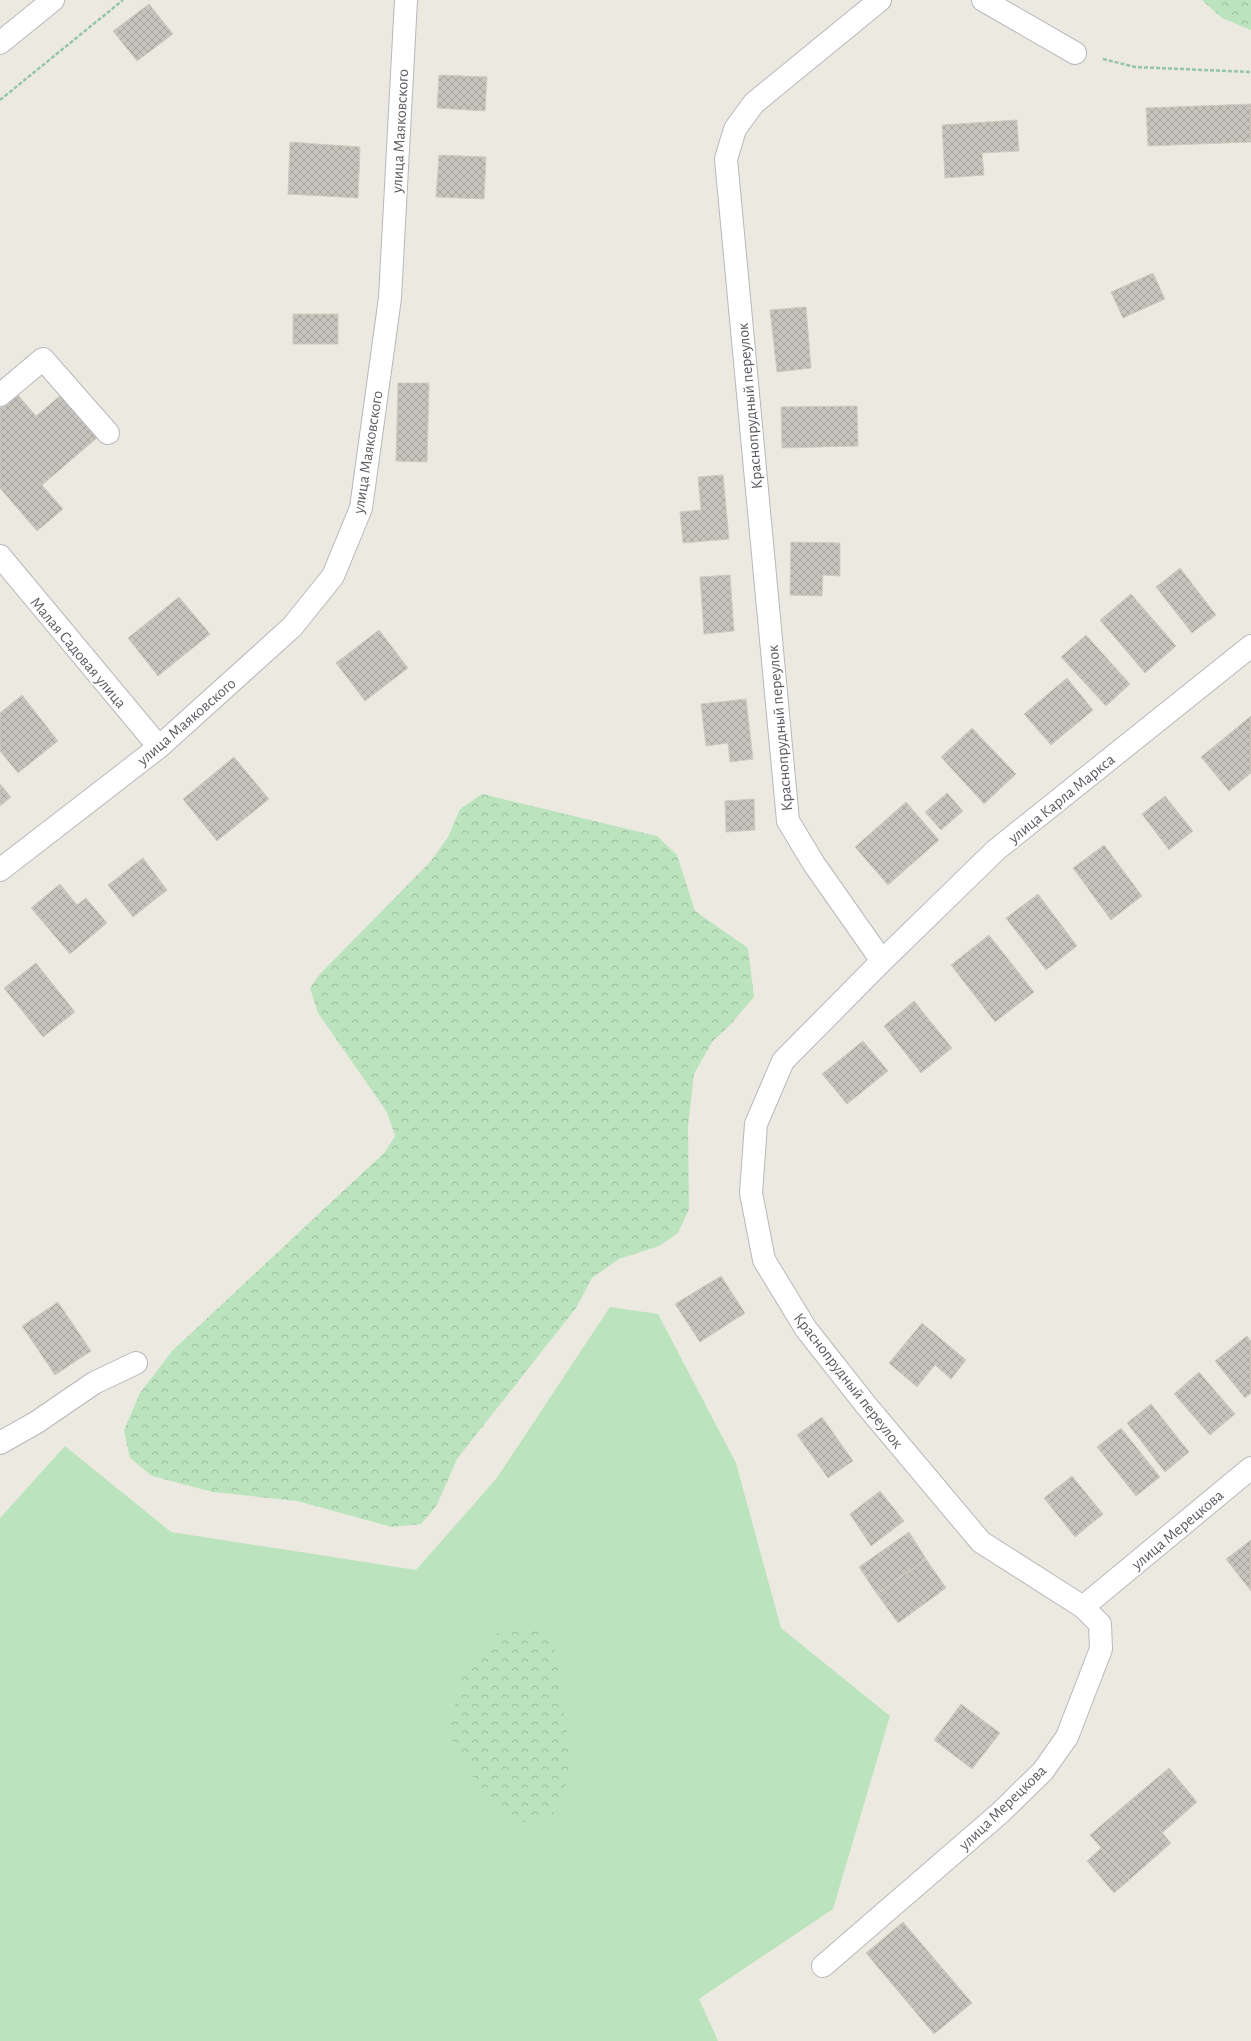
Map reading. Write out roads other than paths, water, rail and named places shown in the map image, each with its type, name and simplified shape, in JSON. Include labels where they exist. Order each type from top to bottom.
[{"type":"street","points":[[0,43],[53,0]]},
{"type":"street","name":"улица Маяковского","points":[[0,870],[159,747],[292,627],[333,576],[361,508],[390,298],[406,0]]},
{"type":"street","name":"Краснопрудный переулок","points":[[880,0],[754,103],[735,129],[726,159],[788,820],[814,864],[882,961],[783,1061],[756,1124],[751,1193],[764,1260],[806,1329],[866,1405],[981,1542],[1083,1606]]},
{"type":"street","points":[[983,0],[1075,53]]},
{"type":"street","points":[[0,395],[43,359],[108,433]]},
{"type":"street","name":"Малая Садовая улица","points":[[0,556],[159,747]]},
{"type":"street","name":"улица Карла Маркса","points":[[882,961],[996,850],[1251,646]]},
{"type":"street","points":[[0,1443],[37,1422],[94,1383],[136,1363]]},
{"type":"street","name":"улица Мерецкова","points":[[823,1966],[1000,1812],[1043,1770],[1067,1737],[1100,1648],[1100,1624],[1083,1606],[1251,1468]]}]
